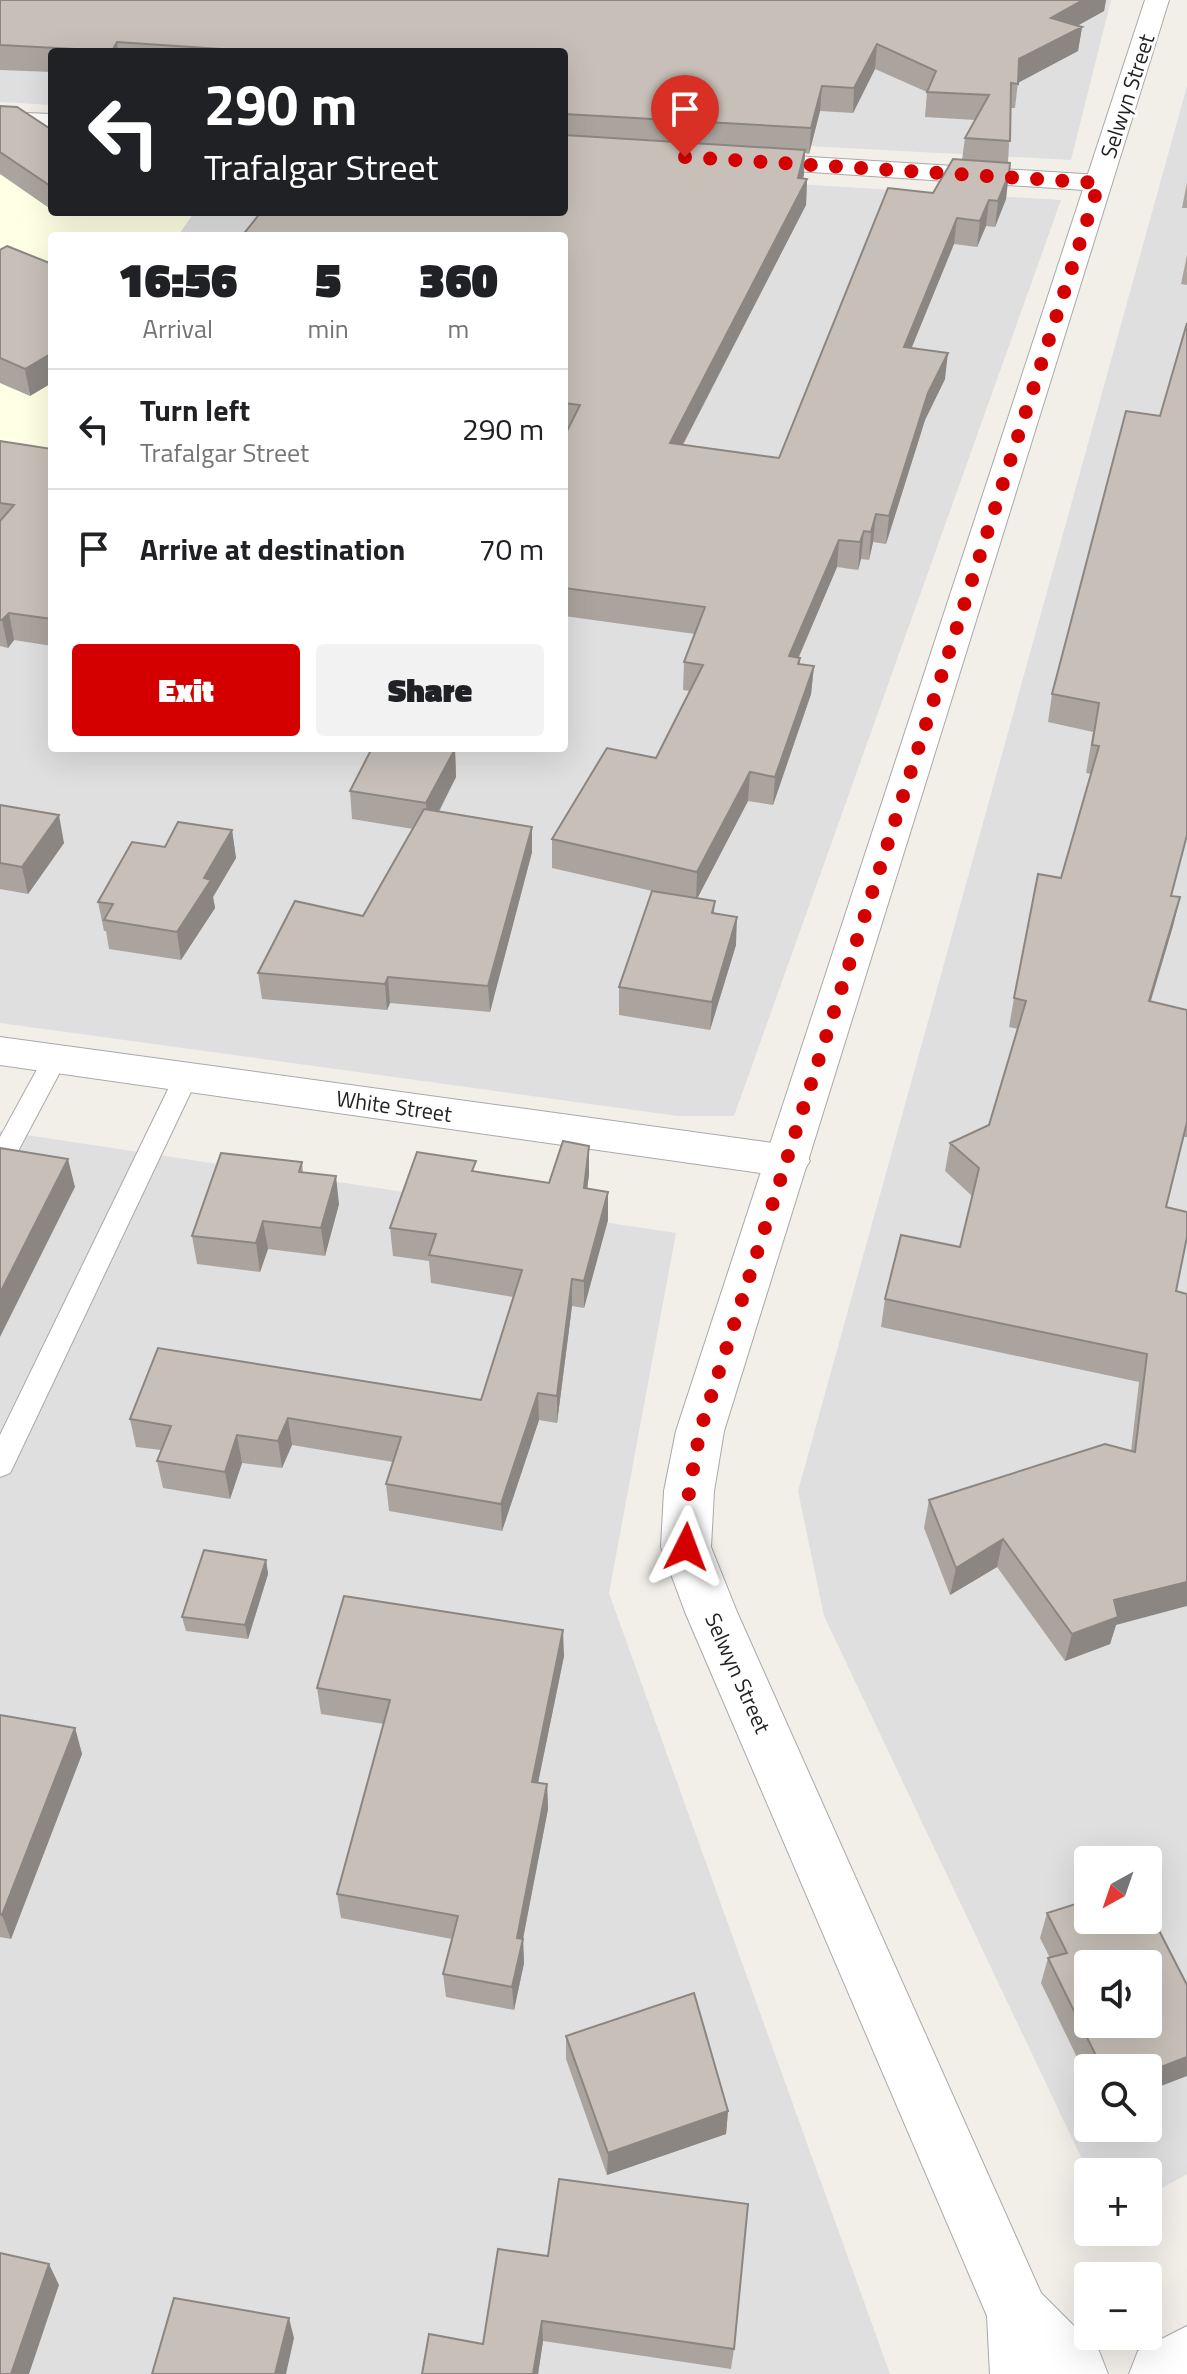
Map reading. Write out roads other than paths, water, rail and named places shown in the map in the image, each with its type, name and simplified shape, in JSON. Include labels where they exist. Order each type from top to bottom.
[{"type":"street","name":"Selwyn Street","points":[[1076,2374],[1021,2344],[686,1547],[689,1491],[700,1431],[1157,0]]},
{"type":"street","points":[[0,120],[48,122]]},
{"type":"street","points":[[720,159],[1099,183]]},
{"type":"street","name":"White Street","points":[[0,1051],[788,1161]]},
{"type":"street","points":[[1161,2374],[1187,2358]]},
{"type":"lane","points":[[0,1161],[55,1059]]},
{"type":"lane","points":[[0,1465],[186,1077]]}]
